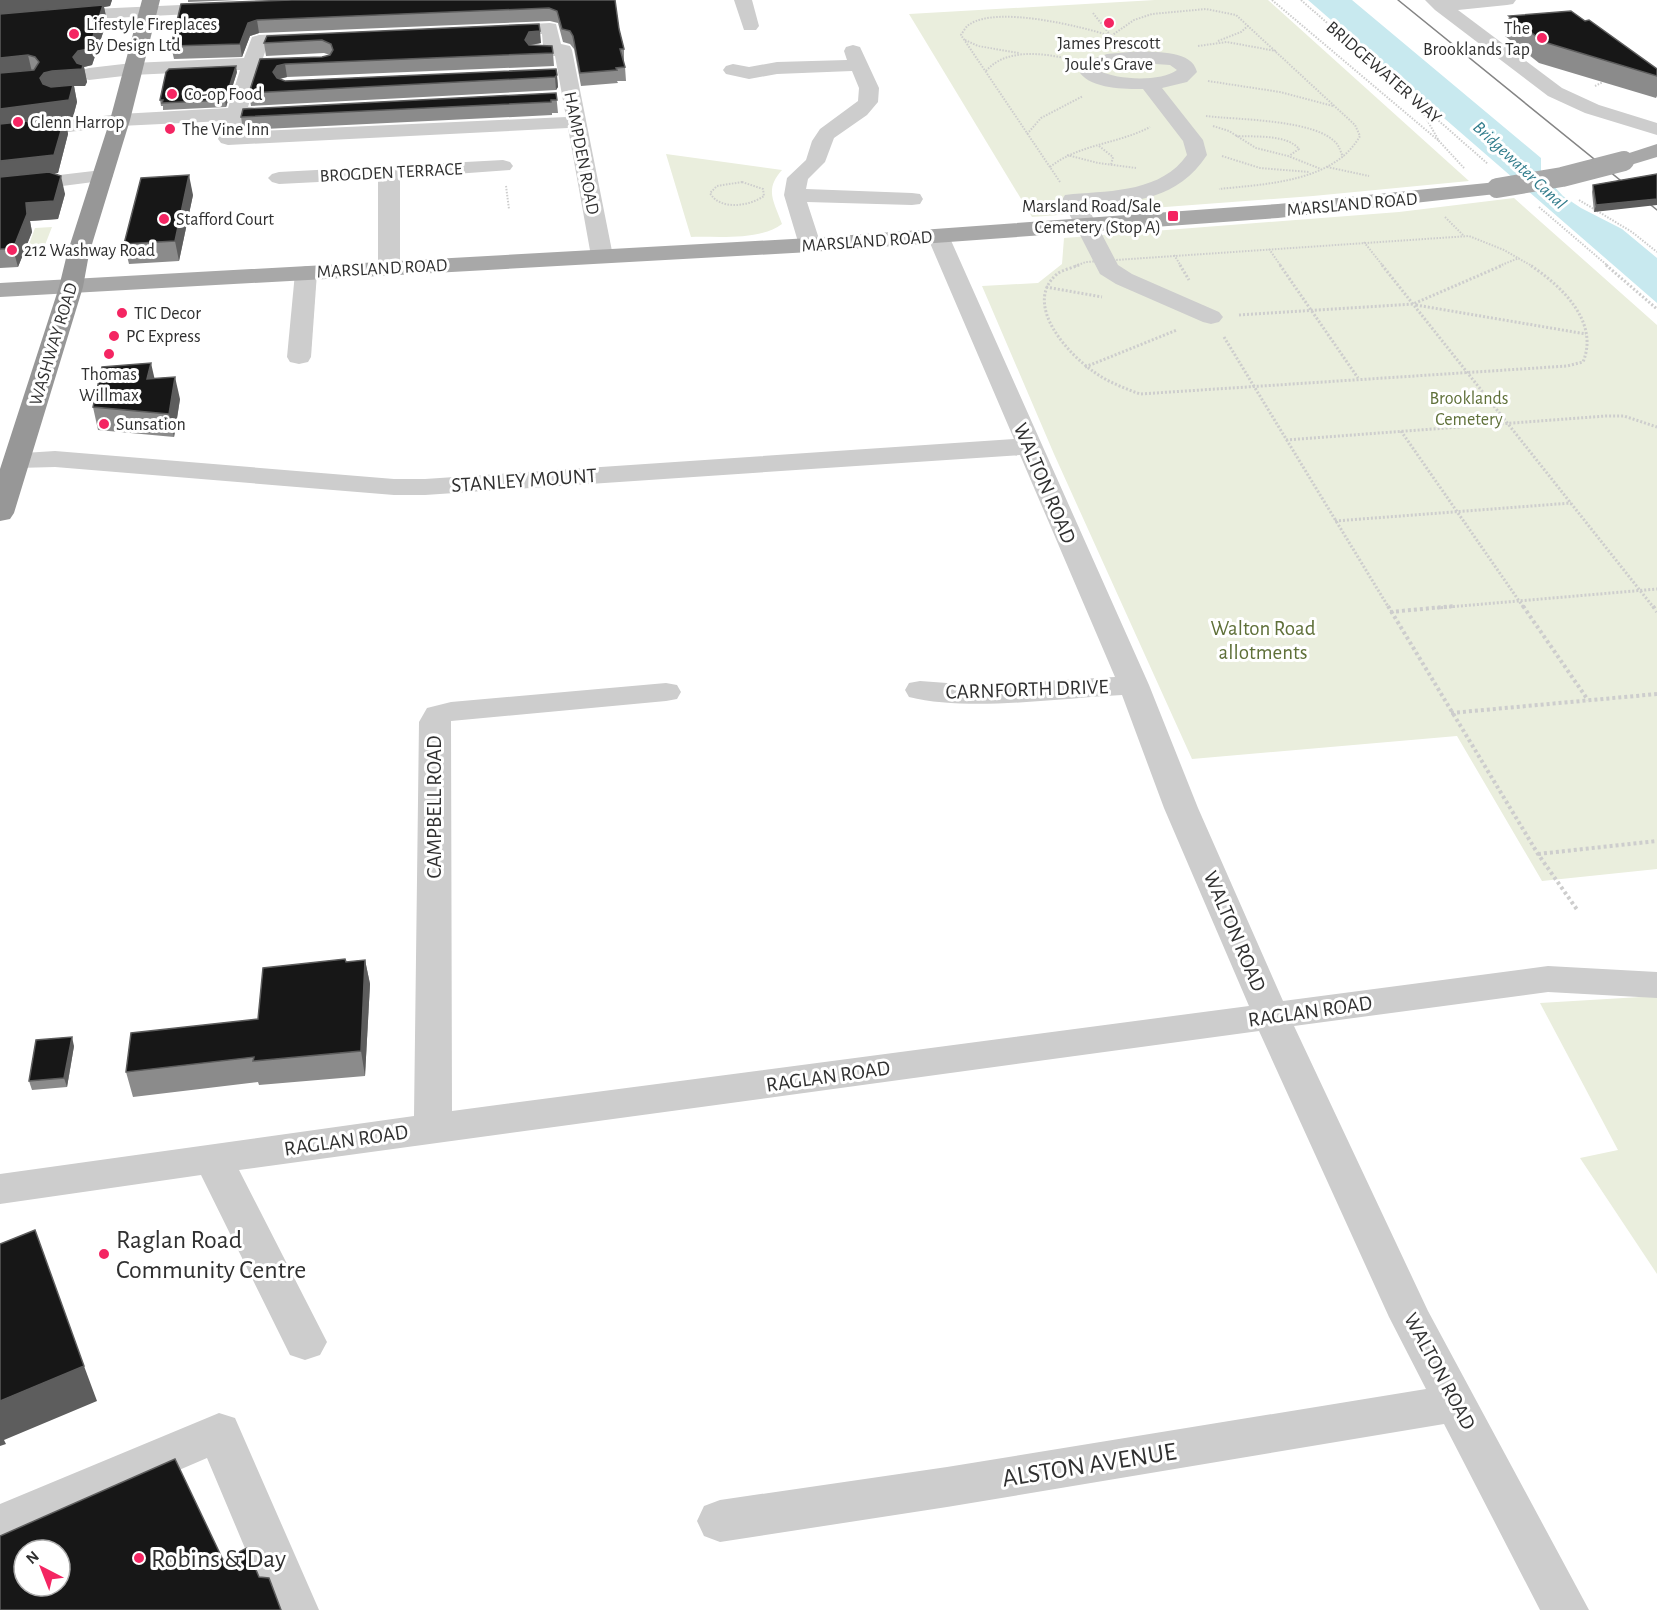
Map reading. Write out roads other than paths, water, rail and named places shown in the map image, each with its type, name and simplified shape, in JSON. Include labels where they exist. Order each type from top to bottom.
[{"type":"highway","name":"WASHWAY ROAD","points":[[0,513],[71,287],[78,254],[120,120],[149,6]]},
{"type":"main road","name":"MARSLAND ROAD","points":[[0,290],[810,245],[1278,210],[1492,189],[1562,177],[1624,154],[1657,150]]},
{"type":"street","points":[[1437,3],[1508,0]]},
{"type":"street","points":[[1437,3],[1542,84],[1569,99],[1613,130],[1622,140],[1624,154]]},
{"type":"street","points":[[0,23],[37,13],[149,6],[241,7]]},
{"type":"street","name":"HAMPDEN ROAD","points":[[479,31],[550,28],[567,73],[602,256]]},
{"type":"street","points":[[328,38],[259,41],[234,114],[228,139],[401,122],[577,122]]},
{"type":"street","points":[[519,52],[558,50]]},
{"type":"street","points":[[1148,83],[1179,68],[1152,57],[1128,58],[1107,60],[1096,73],[1124,83],[1148,83],[1188,133],[1197,155],[1194,162],[1175,178],[1146,191],[1128,196],[1073,200],[1088,225],[1108,269],[1124,279],[1211,316]]},
{"type":"street","points":[[745,74],[857,58],[869,88],[868,102],[863,110],[827,133],[820,144],[815,162],[797,180],[795,195],[810,245]]},
{"type":"street","points":[[89,74],[132,69],[217,74],[252,64],[287,63]]},
{"type":"street","points":[[544,74],[567,73]]},
{"type":"street","points":[[244,87],[267,86]]},
{"type":"street","points":[[103,93],[127,91]]},
{"type":"street","points":[[548,99],[571,98]]},
{"type":"street","points":[[1569,99],[1612,116],[1657,129]]},
{"type":"street","points":[[0,134],[120,120],[270,112]]},
{"type":"street","points":[[28,114],[51,116],[62,121],[62,127]]},
{"type":"street","name":"BROGDEN TERRACE","points":[[279,178],[503,166]]},
{"type":"street","points":[[389,172],[389,268]]},
{"type":"street","points":[[9,183],[102,176]]},
{"type":"street","points":[[795,195],[916,200]]},
{"type":"street","name":"WALTON ROAD","points":[[938,236],[974,323],[1031,446],[1069,540],[1134,685],[1181,808],[1290,1059],[1410,1317],[1565,1610]]},
{"type":"street","points":[[299,357],[306,273]]},
{"type":"street","name":"STANLEY MOUNT","points":[[17,460],[55,459],[415,487],[1031,446]]},
{"type":"street","name":"CARNFORTH DRIVE","points":[[920,690],[974,694],[1134,685]]},
{"type":"street","name":"CAMPBELL ROAD","points":[[433,1128],[435,722],[438,715],[451,711],[666,692]]},
{"type":"street","name":"RAGLAN ROAD","points":[[0,1189],[433,1128],[1548,979],[1657,985]]},
{"type":"street","points":[[213,1158],[305,1342]]},
{"type":"street","name":"ALSTON AVENUE","points":[[720,1521],[958,1485],[1456,1403]]},
{"type":"street","points":[[0,1526],[219,1432],[295,1610]]},
{"type":"water","name":"Bridgewater Canal","points":[[1308,0],[1352,0],[1541,158],[1541,172],[1563,196],[1622,229],[1657,258],[1657,303]]},
{"type":"tram line","points":[[1398,0],[1657,210]]},
{"type":"place","name":"James Prescott Joule's Grave","points":[[1109,23]]},
{"type":"place","name":"Lifestyle Fireplaces By Design Ltd","points":[[74,34]]},
{"type":"place","name":"The Brooklands Tap","points":[[1542,38]]},
{"type":"place","name":"Co-op Food","points":[[172,94]]},
{"type":"place","name":"Glenn Harrop","points":[[18,122]]},
{"type":"place","name":"The Vine Inn","points":[[170,129]]},
{"type":"place","name":"Marsland Road/Sale Cemetery (Stop A)","points":[[1173,216]]},
{"type":"place","name":"Stafford Court","points":[[164,219]]},
{"type":"place","name":"212 Washway Road","points":[[12,250]]},
{"type":"place","name":"TIC Decor","points":[[122,313]]},
{"type":"place","name":"PC Express","points":[[114,336]]},
{"type":"place","name":"Thomas Willmax","points":[[109,354]]},
{"type":"place","name":"Sunsation","points":[[104,424]]},
{"type":"place","name":"Raglan Road Community Centre","points":[[104,1254]]},
{"type":"place","name":"Robins & Day","points":[[139,1558]]},
{"type":"park label","name":"Brooklands Cemetery","points":[[1469,408]]},
{"type":"park label","name":"Walton Road allotments","points":[[1263,640]]}]
